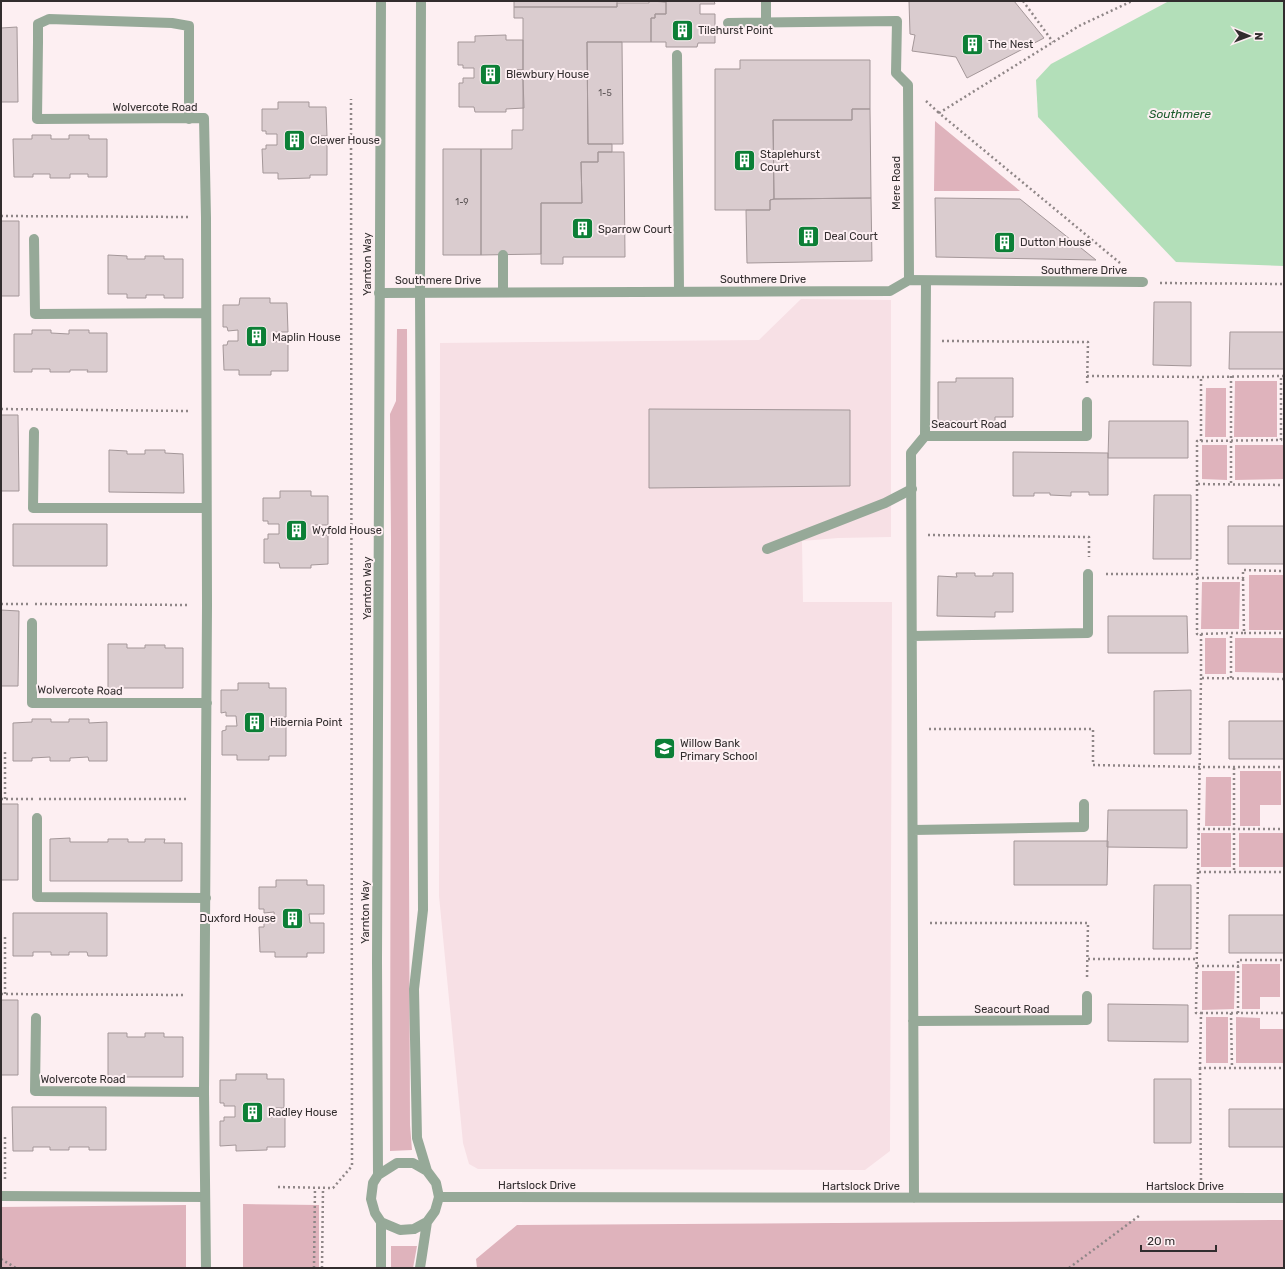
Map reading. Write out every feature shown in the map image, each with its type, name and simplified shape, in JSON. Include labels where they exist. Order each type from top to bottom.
[{"type":"street","name":"Yarnton Way","points":[[381,1],[377,945],[378,1176],[373,1183],[371,1198],[375,1214],[381,1222],[381,1268]]},
{"type":"street","points":[[381,1222],[400,1230],[414,1229],[427,1222],[435,1211],[439,1197],[436,1183],[427,1171],[417,1138],[414,989],[423,910],[420,293],[422,1]]},
{"type":"street","points":[[728,23],[766,22],[766,1]]},
{"type":"street","name":"Wolvercote Road","points":[[189,119],[189,26],[172,23],[49,19],[38,24],[37,119],[189,119],[204,118],[206,218],[207,606],[204,1092],[206,1268]]},
{"type":"street","name":"Mere Road","points":[[766,22],[897,21],[896,73],[908,85],[908,280]]},
{"type":"street","points":[[677,55],[679,291]]},
{"type":"street","points":[[34,238],[35,314],[206,313]]},
{"type":"street","points":[[503,255],[503,292]]},
{"type":"street","name":"Southmere Drive","points":[[379,293],[890,291],[908,280],[1143,282]]},
{"type":"street","points":[[925,436],[926,281]]},
{"type":"street","name":"Seacourt Road","points":[[914,1198],[911,453],[925,436],[1088,436],[1087,402]]},
{"type":"street","points":[[34,432],[33,508],[206,508]]},
{"type":"street","points":[[767,548],[885,503],[912,489]]},
{"type":"street","points":[[912,636],[1088,633],[1088,574]]},
{"type":"street","name":"Wolvercote Road","points":[[32,623],[32,703],[207,703]]},
{"type":"street","points":[[913,830],[1084,827],[1084,804]]},
{"type":"street","points":[[37,818],[37,897],[206,898]]},
{"type":"street","name":"Seacourt Road","points":[[913,1021],[1087,1020],[1087,996]]},
{"type":"street","name":"Wolvercote Road","points":[[36,1018],[35,1091],[204,1092]]},
{"type":"street","points":[[378,1176],[397,1163],[413,1163],[427,1171]]},
{"type":"street","points":[[3,1196],[206,1197]]},
{"type":"street","name":"Hartslock Drive","points":[[439,1197],[1284,1198]]},
{"type":"street","points":[[420,1268],[427,1222]]},
{"type":"path","points":[[1023,1],[1053,42]]},
{"type":"path","points":[[1132,1],[1079,26],[939,113],[1143,282],[1284,284]]},
{"type":"path","points":[[278,1187],[333,1188],[352,1166],[351,99]]},
{"type":"path","points":[[1,216],[206,218]]},
{"type":"path","points":[[926,341],[1088,342],[1087,402]]},
{"type":"path","points":[[1087,376],[1282,376],[1281,440],[1197,441],[1197,634],[1284,633]]},
{"type":"path","points":[[1230,376],[1231,484]]},
{"type":"path","points":[[1201,377],[1201,441]]},
{"type":"path","points":[[1,409],[206,411]]},
{"type":"path","points":[[1197,484],[1284,485]]},
{"type":"path","points":[[912,535],[1089,537],[1088,574],[1243,578]]},
{"type":"path","points":[[1244,633],[1243,570],[1284,571]]},
{"type":"path","points":[[1,604],[207,606]]},
{"type":"path","points":[[1231,633],[1231,678]]},
{"type":"path","points":[[1201,634],[1196,1013],[1284,1013]]},
{"type":"path","points":[[1201,678],[1284,679]]},
{"type":"path","points":[[912,729],[1093,729],[1093,765],[1199,768],[1284,767]]},
{"type":"path","points":[[5,750],[5,799]]},
{"type":"path","points":[[1234,768],[1234,872]]},
{"type":"path","points":[[1,799],[206,799]]},
{"type":"path","points":[[1198,829],[1284,830]]},
{"type":"path","points":[[1198,872],[1284,872]]},
{"type":"path","points":[[913,923],[1088,923],[1087,996]]},
{"type":"path","points":[[4,937],[5,994]]},
{"type":"path","points":[[1088,960],[1197,959]]},
{"type":"path","points":[[1238,1013],[1238,960],[1284,960]]},
{"type":"path","points":[[1197,966],[1239,966]]},
{"type":"path","points":[[1,994],[205,995]]},
{"type":"path","points":[[1201,1013],[1201,1198]]},
{"type":"path","points":[[1231,1013],[1232,1068]]},
{"type":"path","points":[[1200,1068],[1284,1068]]},
{"type":"path","points":[[3,1196],[5,1134]]},
{"type":"path","points":[[314,1268],[315,1188]]},
{"type":"path","points":[[322,1268],[323,1188]]},
{"type":"path","points":[[1069,1268],[1163,1198]]},
{"type":"path","points":[[1,1258],[16,1268]]},
{"type":"shaded area","points":[[935,121],[1020,191],[934,191]]},
{"type":"shaded area","name":"Willow Bank Primary School","points":[[801,299],[891,300],[891,537],[838,538],[802,541],[803,602],[892,602],[890,1151],[865,1170],[478,1169],[469,1164],[463,1143],[439,896],[440,343],[759,340]]},
{"type":"shaded area","points":[[397,329],[407,329],[410,1125],[412,1150],[390,1151],[390,414],[396,401]]},
{"type":"shaded area","points":[[1235,381],[1277,381],[1277,437],[1234,437]]},
{"type":"shaded area","points":[[1206,388],[1226,388],[1226,437],[1205,437]]},
{"type":"shaded area","points":[[1202,445],[1227,445],[1227,480],[1202,479]]},
{"type":"shaded area","points":[[1235,445],[1284,445],[1284,479],[1235,480]]},
{"type":"shaded area","points":[[1249,575],[1284,575],[1284,630],[1249,630]]},
{"type":"shaded area","points":[[1202,582],[1240,582],[1239,629],[1201,629]]},
{"type":"shaded area","points":[[1205,638],[1226,638],[1226,674],[1205,674]]},
{"type":"shaded area","points":[[1235,638],[1284,638],[1284,673],[1235,672]]},
{"type":"shaded area","points":[[1240,771],[1281,771],[1281,805],[1260,805],[1260,826],[1240,826]]},
{"type":"shaded area","points":[[1206,777],[1231,777],[1231,826],[1205,826]]},
{"type":"shaded area","points":[[1201,833],[1231,833],[1231,867],[1201,867]]},
{"type":"shaded area","points":[[1239,833],[1284,833],[1284,867],[1239,867]]},
{"type":"shaded area","points":[[1242,964],[1280,964],[1280,997],[1260,997],[1260,1009],[1242,1009]]},
{"type":"shaded area","points":[[1202,971],[1235,971],[1234,1009],[1202,1010]]},
{"type":"shaded area","points":[[1206,1017],[1228,1017],[1228,1063],[1206,1063]]},
{"type":"shaded area","points":[[1236,1017],[1260,1018],[1260,1029],[1284,1029],[1284,1063],[1236,1063]]},
{"type":"shaded area","points":[[243,1204],[319,1205],[319,1268],[243,1268]]},
{"type":"shaded area","points":[[186,1205],[186,1268],[1,1268],[1,1207]]},
{"type":"shaded area","points":[[1284,1220],[1284,1268],[477,1268],[476,1259],[517,1225]]},
{"type":"shaded area","points":[[391,1246],[417,1246],[413,1268],[391,1268]]},
{"type":"water","name":"Southmere","points":[[1169,1],[1284,1],[1284,266],[1176,262],[1038,117],[1036,80],[1051,64]]},
{"type":"building","points":[[514,1],[617,1],[617,7],[514,7]]},
{"type":"building","points":[[649,1],[666,2],[666,14],[655,14],[655,18],[651,18],[651,42],[587,42],[588,144],[612,144],[612,152],[598,152],[598,162],[581,162],[582,203],[541,203],[541,254],[481,255],[481,149],[512,149],[512,130],[523,130],[523,79],[509,79],[509,70],[523,70],[523,18],[514,18],[514,7],[617,7],[617,3],[649,3]]},
{"type":"building","name":"Tilehurst Point","points":[[655,1],[714,1],[715,4],[700,4],[700,14],[715,14],[715,43],[698,43],[697,47],[666,47],[666,42],[651,42],[651,18],[655,18],[655,14],[666,14],[666,2]]},
{"type":"building","name":"The Nest","points":[[909,1],[1014,1],[1044,38],[967,78],[956,57],[912,51],[915,35],[910,34]]},
{"type":"building","points":[[17,27],[18,102],[1,102],[1,28]]},
{"type":"building","name":"Blewbury House","points":[[506,35],[506,40],[523,40],[523,70],[509,70],[509,79],[523,79],[524,108],[506,109],[506,112],[475,112],[474,107],[459,107],[459,83],[463,83],[463,78],[474,78],[474,68],[463,68],[463,65],[458,65],[458,42],[475,42],[475,36]]},
{"type":"building","points":[[587,42],[622,42],[623,144],[588,144]]},
{"type":"building","name":"Staplehurst Court","points":[[740,60],[870,60],[870,109],[852,109],[852,120],[773,120],[774,199],[770,200],[770,210],[715,210],[715,69],[740,69]]},
{"type":"building","name":"Clewer House","points":[[278,102],[309,102],[309,107],[326,107],[327,136],[312,136],[312,145],[327,145],[327,175],[310,175],[310,178],[278,179],[278,173],[263,173],[262,149],[266,149],[266,145],[277,145],[277,134],[266,134],[266,131],[262,131],[262,109],[278,109]]},
{"type":"building","points":[[852,109],[870,109],[871,198],[774,199],[773,120],[852,120]]},
{"type":"building","points":[[32,135],[51,135],[51,139],[69,139],[69,135],[89,135],[89,139],[107,139],[107,177],[88,177],[88,174],[70,174],[70,178],[50,178],[50,174],[33,174],[33,177],[14,177],[13,139],[32,139]]},
{"type":"building","points":[[443,149],[481,149],[481,255],[443,255]]},
{"type":"building","name":"Sparrow Court","points":[[598,152],[624,152],[625,257],[563,257],[563,264],[541,264],[541,203],[582,203],[581,162],[598,162]]},
{"type":"building","name":"Deal Court","points":[[871,198],[872,261],[747,263],[746,210],[770,210],[770,200],[774,199]]},
{"type":"building","name":"Dutton House","points":[[935,198],[1020,199],[1096,260],[936,257]]},
{"type":"building","points":[[1,221],[19,221],[19,296],[1,296]]},
{"type":"building","points":[[108,255],[127,256],[127,259],[145,259],[145,256],[164,256],[164,259],[183,259],[183,298],[164,298],[164,295],[146,295],[146,298],[127,298],[127,294],[108,294]]},
{"type":"building","name":"Maplin House","points":[[240,298],[270,298],[270,303],[287,303],[288,332],[273,332],[273,342],[288,341],[288,371],[271,371],[271,375],[239,375],[239,370],[224,370],[223,345],[227,345],[228,341],[238,341],[238,330],[228,331],[227,327],[223,327],[223,305],[239,305]]},
{"type":"building","points":[[1154,302],[1191,302],[1191,366],[1153,365]]},
{"type":"building","points":[[32,330],[51,330],[51,333],[69,334],[69,330],[89,330],[89,333],[107,333],[107,372],[70,370],[70,372],[50,372],[50,369],[32,369],[32,372],[14,372],[14,334],[32,334]]},
{"type":"building","points":[[1230,332],[1284,332],[1284,369],[1229,369]]},
{"type":"building","points":[[956,378],[1013,378],[1013,417],[995,417],[995,421],[938,421],[938,382],[956,382]]},
{"type":"building","points":[[649,409],[850,410],[850,486],[649,488]]},
{"type":"building","points":[[1,415],[18,415],[19,491],[1,491]]},
{"type":"building","points":[[1109,421],[1188,421],[1188,458],[1108,458]]},
{"type":"building","points":[[109,450],[127,451],[127,454],[145,454],[145,450],[165,450],[165,453],[183,454],[184,493],[109,492]]},
{"type":"building","points":[[1013,452],[1108,453],[1108,495],[1089,495],[1089,492],[1071,492],[1071,496],[1050,495],[1050,493],[1034,493],[1034,496],[1013,496]]},
{"type":"building","name":"Wyfold House","points":[[280,491],[311,491],[311,496],[328,496],[328,525],[314,525],[314,535],[328,535],[328,564],[311,565],[311,568],[280,568],[279,563],[264,563],[264,539],[268,539],[268,534],[279,534],[279,524],[268,524],[268,521],[263,521],[263,498],[280,498]]},
{"type":"building","points":[[1154,495],[1191,495],[1191,559],[1153,559]]},
{"type":"building","points":[[13,524],[107,524],[107,566],[13,566]]},
{"type":"building","points":[[1228,526],[1284,526],[1284,564],[1228,564]]},
{"type":"building","points":[[956,573],[975,573],[975,576],[993,576],[993,573],[1013,573],[1013,612],[995,612],[995,617],[937,616],[938,576],[957,577]]},
{"type":"building","points":[[1,610],[19,611],[18,686],[1,686]]},
{"type":"building","points":[[1108,616],[1187,616],[1188,653],[1108,653]]},
{"type":"building","points":[[108,644],[127,644],[127,648],[145,648],[145,645],[165,645],[165,648],[183,648],[183,688],[108,688]]},
{"type":"building","name":"Hibernia Point","points":[[238,683],[269,683],[269,688],[286,688],[286,717],[271,717],[272,727],[286,727],[286,756],[269,756],[269,760],[237,760],[237,755],[222,755],[222,731],[226,730],[226,726],[237,726],[236,716],[226,716],[226,712],[221,713],[221,690],[238,690]]},
{"type":"building","points":[[1191,690],[1191,754],[1154,754],[1154,691]]},
{"type":"building","points":[[32,719],[51,719],[51,722],[69,722],[69,719],[89,719],[89,723],[107,722],[107,761],[89,761],[88,757],[70,758],[70,761],[50,761],[50,757],[32,758],[32,761],[13,761],[13,723],[32,722]]},
{"type":"building","points":[[1229,721],[1284,721],[1284,759],[1229,759]]},
{"type":"building","points":[[1,804],[18,804],[18,880],[1,880]]},
{"type":"building","points":[[1108,810],[1187,810],[1187,848],[1107,847]]},
{"type":"building","points":[[70,838],[70,842],[108,842],[108,839],[128,839],[128,842],[145,842],[145,839],[165,839],[164,843],[182,843],[182,881],[50,881],[50,839]]},
{"type":"building","points":[[1014,841],[1108,841],[1107,885],[1014,885]]},
{"type":"building","name":"Duxford House","points":[[276,880],[307,880],[307,885],[324,885],[324,914],[309,914],[310,923],[324,923],[324,953],[307,953],[307,957],[275,957],[275,952],[260,952],[259,927],[264,927],[264,923],[275,923],[274,912],[264,913],[264,909],[259,909],[259,887],[276,887]]},
{"type":"building","points":[[1154,885],[1191,885],[1191,949],[1153,949]]},
{"type":"building","points":[[13,913],[107,913],[107,956],[88,956],[87,952],[69,952],[69,955],[51,955],[51,952],[33,952],[33,956],[13,956]]},
{"type":"building","points":[[1229,915],[1284,915],[1284,953],[1229,953]]},
{"type":"building","points":[[1,1000],[18,1000],[18,1075],[1,1075]]},
{"type":"building","points":[[1108,1004],[1188,1005],[1188,1042],[1108,1041]]},
{"type":"building","points":[[108,1033],[127,1033],[127,1037],[145,1037],[145,1033],[164,1033],[164,1037],[183,1037],[183,1077],[108,1077]]},
{"type":"building","name":"Radley House","points":[[236,1074],[267,1074],[267,1079],[284,1079],[284,1108],[270,1108],[270,1117],[285,1117],[285,1147],[267,1147],[267,1150],[236,1151],[236,1145],[220,1146],[220,1121],[224,1121],[224,1117],[235,1117],[235,1106],[224,1106],[224,1103],[220,1103],[220,1080],[236,1080]]},
{"type":"building","points":[[1154,1079],[1191,1079],[1191,1143],[1154,1143]]},
{"type":"building","points":[[12,1107],[106,1107],[106,1150],[89,1150],[89,1147],[69,1147],[69,1150],[50,1150],[50,1147],[33,1147],[33,1151],[13,1151]]},
{"type":"building","points":[[1229,1109],[1284,1109],[1284,1147],[1229,1147]]},
{"type":"place","name":"Tilehurst Point","points":[[683,30]]},
{"type":"place","name":"The Nest","points":[[973,44]]},
{"type":"place","name":"Blewbury House","points":[[491,74]]},
{"type":"place","name":"Clewer House","points":[[295,140]]},
{"type":"place","name":"Staplehurst Court","points":[[744,160]]},
{"type":"place","name":"Sparrow Court","points":[[583,229]]},
{"type":"place","name":"Deal Court","points":[[809,236]]},
{"type":"place","name":"Dutton House","points":[[1005,242]]},
{"type":"place","name":"Maplin House","points":[[256,337]]},
{"type":"place","name":"Wyfold House","points":[[296,530]]},
{"type":"place","name":"Hibernia Point","points":[[254,722]]},
{"type":"place","name":"Willow Bank Primary School","points":[[665,749]]},
{"type":"place","name":"Duxford House","points":[[292,918]]},
{"type":"place","name":"Radley House","points":[[252,1112]]}]
